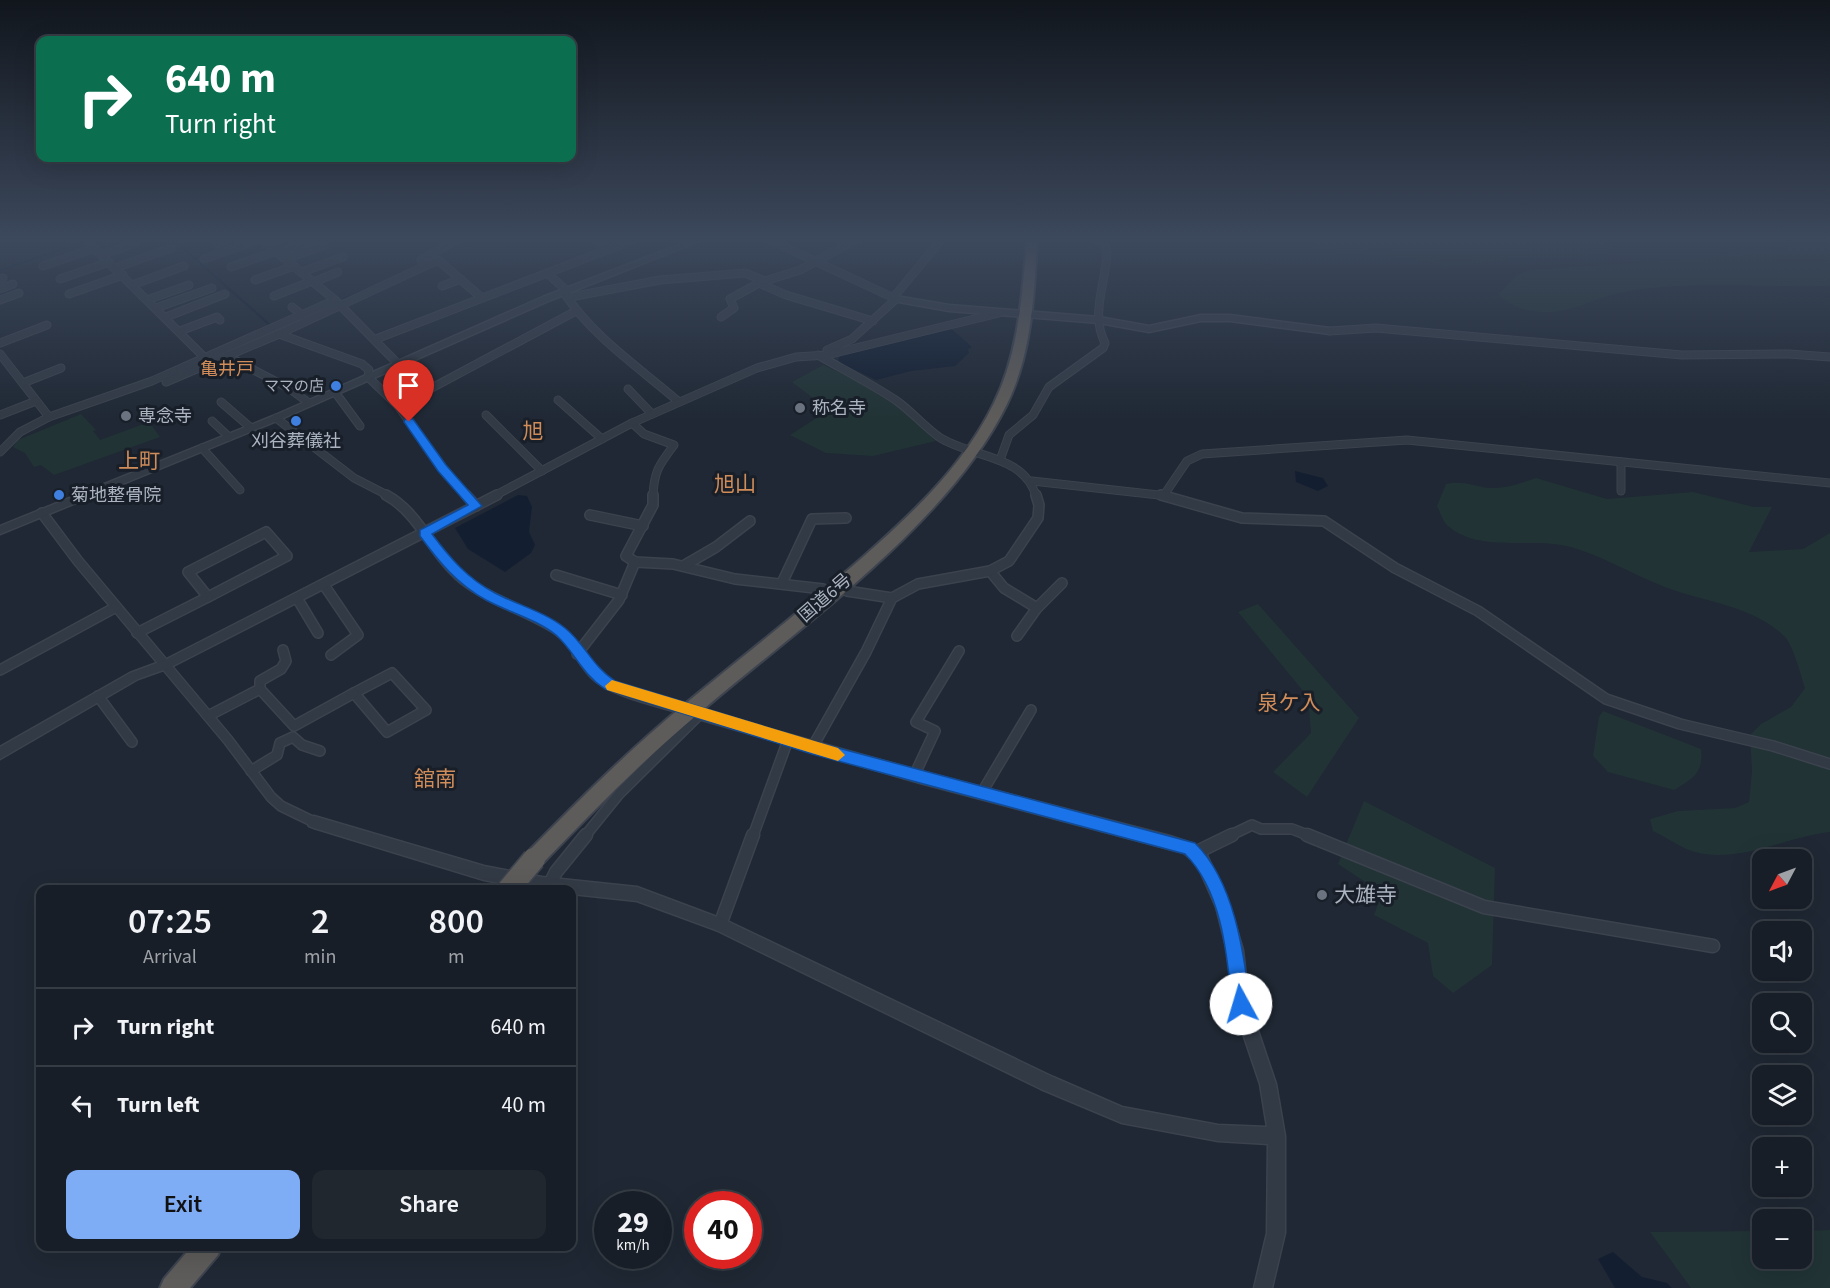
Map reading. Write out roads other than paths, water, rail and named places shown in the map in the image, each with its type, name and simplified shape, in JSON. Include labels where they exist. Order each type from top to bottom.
[{"type":"highway","name":"国道6号","points":[[512,885],[534,860],[639,754],[694,712],[814,609],[943,490],[974,450],[1001,403],[1018,355],[1027,316],[1028,300]]},
{"type":"highway","points":[[172,1288],[205,1251]]},
{"type":"street","points":[[147,300],[206,358]]},
{"type":"street","points":[[156,308],[178,300]]},
{"type":"street","points":[[165,317],[209,300]]},
{"type":"street","points":[[166,382],[279,334],[342,300]]},
{"type":"street","points":[[0,452],[20,432],[49,417],[152,381],[302,315],[343,300]]},
{"type":"street","points":[[376,339],[477,300]]},
{"type":"street","points":[[0,530],[276,418],[551,300]]},
{"type":"street","points":[[570,300],[576,311],[679,402]]},
{"type":"street","points":[[721,317],[734,308],[730,300]]},
{"type":"street","points":[[803,300],[873,321]]},
{"type":"street","points":[[0,754],[134,676],[165,665],[324,585],[632,423],[778,361],[816,354],[852,339],[892,300]]},
{"type":"street","points":[[903,300],[925,305],[1027,316],[1099,320],[1149,329],[1202,318],[1230,318],[1330,331],[1376,328],[1682,355],[1790,354],[1830,357]]},
{"type":"street","points":[[1000,460],[1009,435],[1033,415],[1049,387],[1103,348],[1105,343],[1097,331],[1100,300]]},
{"type":"street","points":[[338,302],[398,364]]},
{"type":"street","points":[[292,308],[302,315]]},
{"type":"street","points":[[399,406],[576,311]]},
{"type":"street","points":[[816,354],[827,355],[999,313]]},
{"type":"street","points":[[180,331],[217,316],[220,320]]},
{"type":"street","points":[[0,343],[47,325]]},
{"type":"street","points":[[279,334],[358,360],[369,370],[368,377]]},
{"type":"street","points":[[0,354],[49,417]]},
{"type":"street","points":[[816,354],[898,402],[941,438],[1000,460],[1032,481],[1164,495],[1242,518],[1324,521],[1395,568],[1478,611],[1606,699],[1680,724],[1773,746],[1830,764]]},
{"type":"street","points":[[227,356],[247,369],[280,383],[309,403]]},
{"type":"street","points":[[22,383],[61,368]]},
{"type":"street","points":[[368,377],[399,406],[442,468],[476,506]]},
{"type":"street","points":[[628,389],[652,414]]},
{"type":"street","points":[[335,392],[360,426]]},
{"type":"street","points":[[558,400],[602,439]]},
{"type":"street","points":[[0,415],[36,401]]},
{"type":"street","points":[[221,402],[250,428]]},
{"type":"street","points":[[486,415],[542,471]]},
{"type":"street","points":[[276,418],[354,478],[402,503],[448,565],[463,579],[489,596],[542,620],[561,632],[595,675],[610,685],[812,748],[1190,848],[1202,860],[1223,907],[1235,950],[1241,1004],[1268,1084],[1277,1137],[1276,1233],[1263,1288]]},
{"type":"street","points":[[212,421],[230,436]]},
{"type":"street","points":[[632,423],[644,434],[674,445],[658,466],[654,476],[653,505],[626,556],[635,562],[652,560],[685,565],[734,579],[823,589]]},
{"type":"street","points":[[1164,495],[1187,461],[1202,454],[1407,440],[1830,483]]},
{"type":"street","points":[[202,448],[240,490]]},
{"type":"street","points":[[1621,462],[1621,491]]},
{"type":"street","points":[[847,591],[892,598],[918,585],[990,571],[1009,561],[1038,518],[1039,505],[1032,481]]},
{"type":"street","points":[[42,513],[137,633],[281,806],[314,822],[484,873],[538,885]]},
{"type":"street","points":[[590,515],[643,526]]},
{"type":"street","points":[[782,583],[812,519],[846,518]]},
{"type":"street","points":[[685,565],[716,547],[750,521]]},
{"type":"street","points":[[137,633],[208,597],[287,556],[266,532],[188,572],[208,597]]},
{"type":"street","points":[[577,654],[611,614],[622,595],[635,562]]},
{"type":"street","points":[[990,571],[993,579],[1002,587],[1037,608]]},
{"type":"street","points":[[556,575],[622,595]]},
{"type":"street","points":[[1017,636],[1037,608],[1062,583]]},
{"type":"street","points":[[324,585],[358,635],[331,655]]},
{"type":"street","points":[[297,598],[318,633]]},
{"type":"street","points":[[812,748],[866,652],[892,598]]},
{"type":"street","points":[[0,670],[116,607]]},
{"type":"street","points":[[283,650],[286,661],[281,669],[260,681],[260,689],[272,706],[284,712],[294,726],[354,693],[392,673],[426,710],[387,732],[354,693]]},
{"type":"street","points":[[914,776],[935,731],[916,722],[959,651]]},
{"type":"street","points":[[208,716],[260,689]]},
{"type":"street","points":[[98,696],[132,742]]},
{"type":"street","points":[[981,794],[1031,710]]},
{"type":"street","points":[[544,885],[619,794],[694,712]]},
{"type":"street","points":[[251,771],[277,755],[280,743],[292,737],[302,745],[320,751]]},
{"type":"street","points":[[720,925],[788,740]]},
{"type":"street","points":[[1195,853],[1252,825],[1261,829],[1292,829],[1484,907],[1713,946]]},
{"type":"street","points":[[576,889],[637,894],[720,925],[1047,1083],[1122,1115],[1218,1133],[1277,1137]]},
{"type":"water","points":[[950,328],[972,347],[955,366],[911,371],[876,380],[838,362],[840,355]]},
{"type":"water","points":[[1295,471],[1323,478],[1328,486],[1318,491],[1296,482]]},
{"type":"water","points":[[518,495],[527,496],[532,507],[529,532],[535,545],[531,553],[505,572],[468,549],[455,528]]},
{"type":"water","points":[[1613,1252],[1642,1277],[1667,1283],[1672,1288],[1615,1288],[1598,1259]]},
{"type":"waterway","points":[[242,300],[271,326]]},
{"type":"waterway","points":[[222,354],[333,305]]},
{"type":"waterway","points":[[136,390],[167,379]]},
{"type":"waterway","points":[[46,422],[59,417]]},
{"type":"place","name":"ママの店","points":[[336,386]]},
{"type":"place","name":"称名寺","points":[[800,408]]},
{"type":"place","name":"専念寺","points":[[126,416]]},
{"type":"place","name":"刈谷葬儀社","points":[[296,421]]},
{"type":"place","name":"菊地整骨院","points":[[59,495]]},
{"type":"place","name":"大雄寺","points":[[1322,895]]},
{"type":"district","name":"亀井戸","points":[[227,369]]},
{"type":"district","name":"旭","points":[[533,431]]},
{"type":"district","name":"上町","points":[[139,461]]},
{"type":"district","name":"旭山","points":[[735,484]]},
{"type":"district","name":"泉ケ入","points":[[1289,703]]},
{"type":"district","name":"舘南","points":[[435,779]]}]
